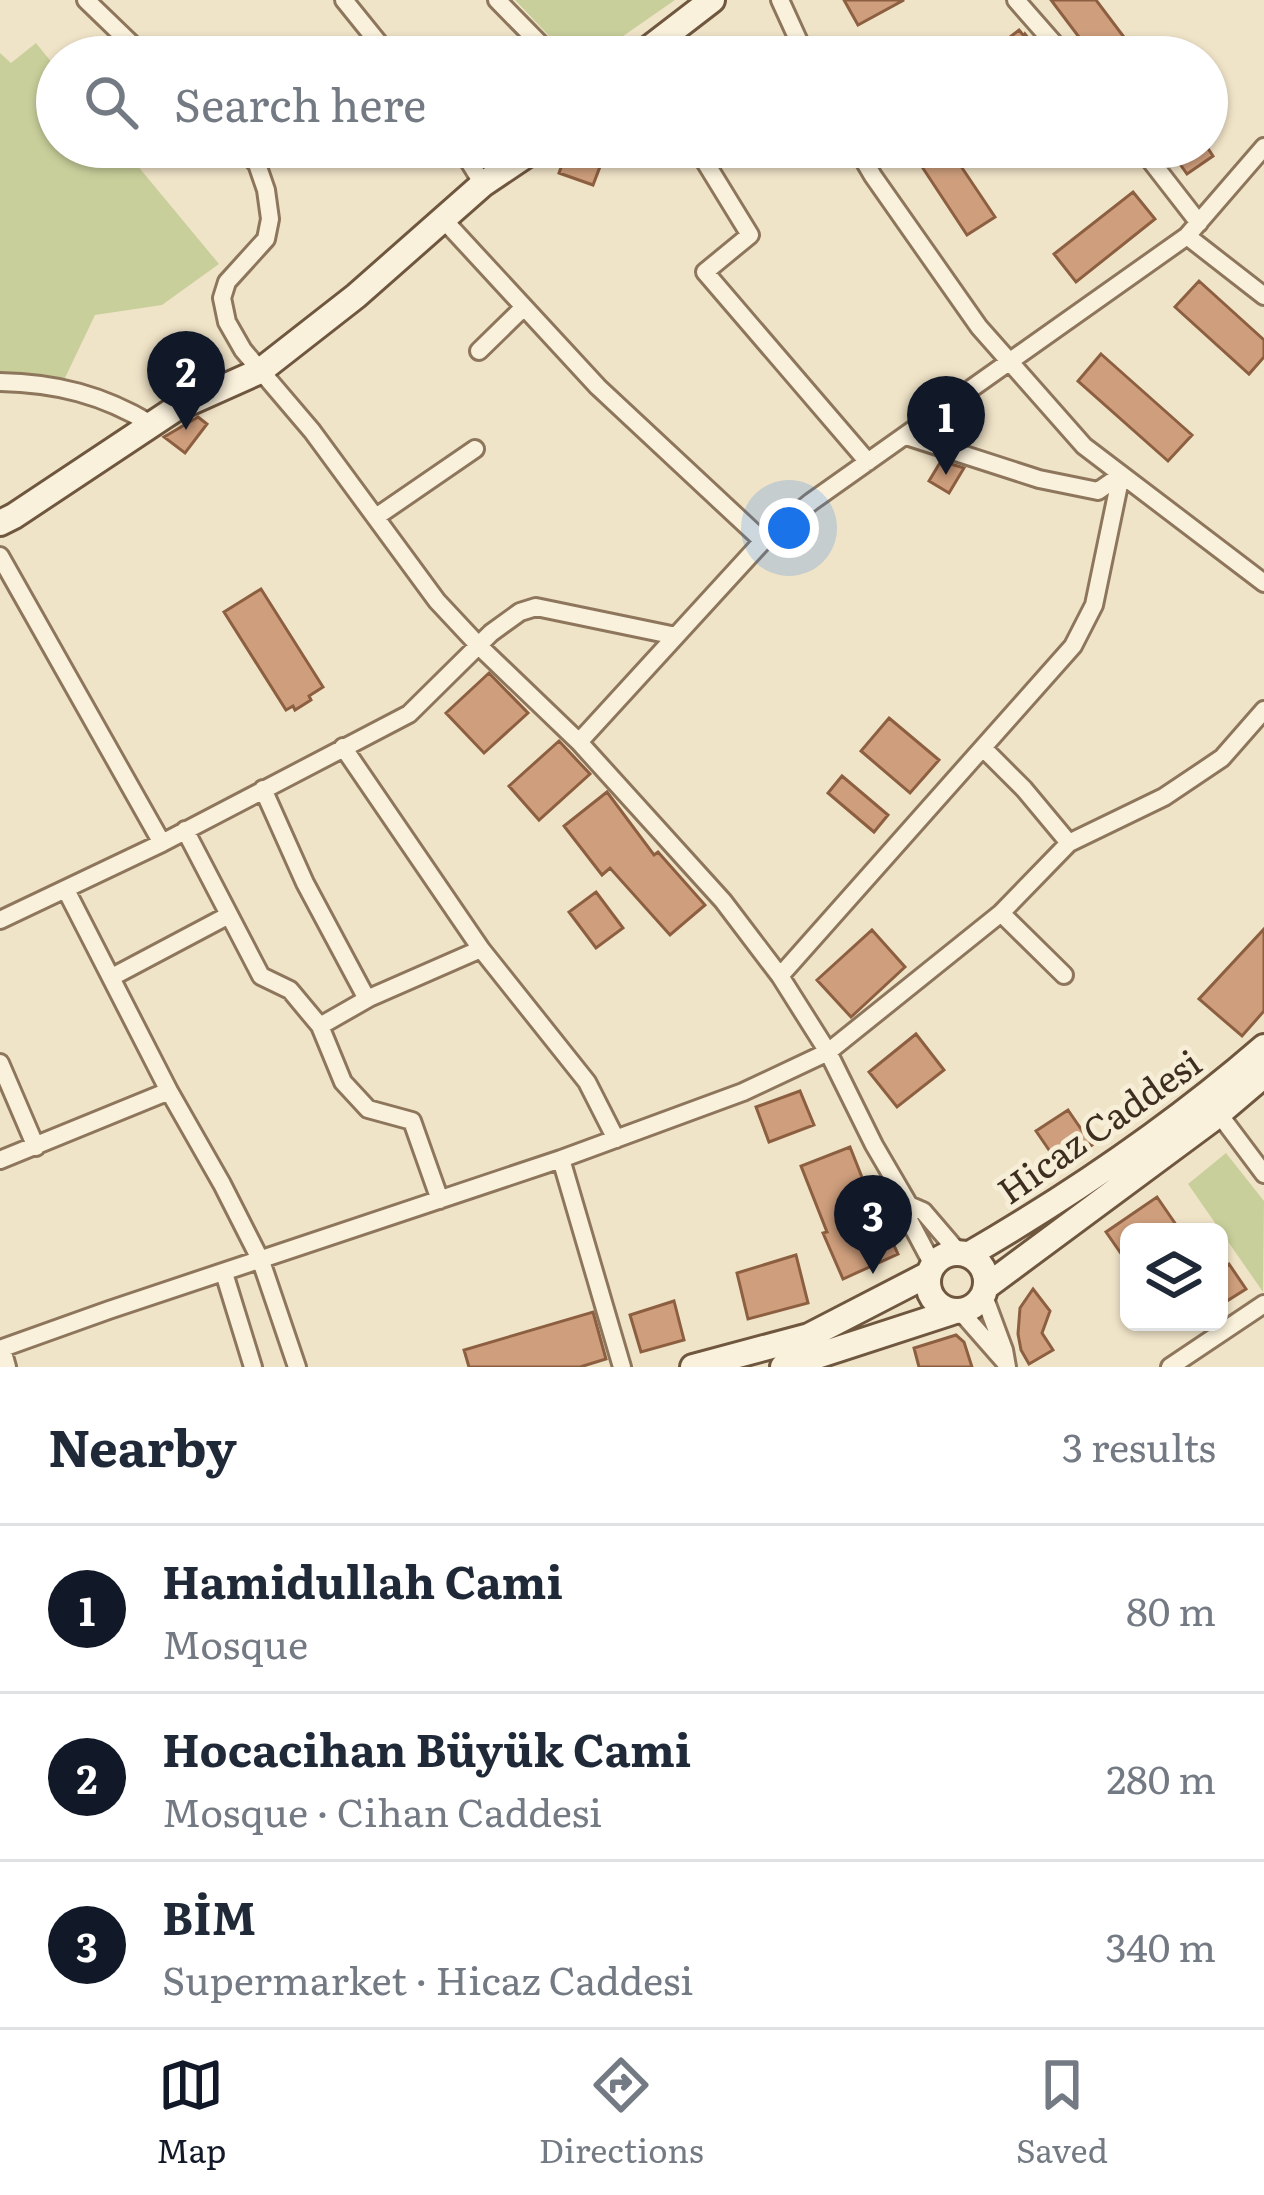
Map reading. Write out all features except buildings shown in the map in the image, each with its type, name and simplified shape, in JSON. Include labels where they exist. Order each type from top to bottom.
[{"type":"main road","points":[[665,36],[712,0]]},
{"type":"main road","points":[[0,523],[175,409],[260,371],[507,168]]},
{"type":"main road","name":"Hicaz Caddesi","points":[[964,1254],[1048,1208],[1204,1099],[1264,1047]]},
{"type":"main road","name":"Hicaz Caddesi","points":[[986,1291],[1264,1075]]},
{"type":"main road","points":[[693,1367],[809,1336],[931,1269],[949,1254],[964,1254],[983,1268],[986,1291],[971,1309],[886,1332],[818,1362],[783,1367]]},
{"type":"main road","points":[[931,1269],[930,1293],[942,1308],[956,1312]]},
{"type":"street","points":[[86,0],[124,36]]},
{"type":"street","points":[[344,0],[373,36]]},
{"type":"street","points":[[497,0],[532,36]]},
{"type":"street","points":[[780,0],[796,36]]},
{"type":"street","points":[[1016,0],[1048,36]]},
{"type":"street","points":[[579,742],[763,541],[1193,229],[1264,147]]},
{"type":"street","points":[[258,168],[270,219],[266,239],[227,282],[222,298],[227,322],[243,350],[312,431],[437,601],[579,742],[723,901],[780,976],[828,1052],[909,1205],[909,1220],[931,1269]]},
{"type":"street","points":[[473,168],[483,184]]},
{"type":"street","points":[[709,168],[750,235],[705,272],[868,462]]},
{"type":"street","points":[[868,168],[979,327],[1084,446],[1264,583]]},
{"type":"street","points":[[1154,168],[1193,229],[1264,296]]},
{"type":"street","points":[[442,218],[598,387],[763,541]]},
{"type":"street","points":[[478,351],[524,307]]},
{"type":"street","points":[[0,382],[32,382],[83,393],[119,404],[151,424]]},
{"type":"street","points":[[906,436],[1039,479],[1098,490],[1121,475]]},
{"type":"street","points":[[376,518],[475,449]]},
{"type":"street","points":[[780,976],[1073,646],[1094,605],[1121,475]]},
{"type":"street","points":[[0,556],[162,843]]},
{"type":"street","points":[[0,920],[162,843],[409,714],[490,633],[520,612],[536,607],[676,635]]},
{"type":"street","points":[[3,1355],[109,1310],[616,1139],[743,1092],[828,1052],[1001,913],[1069,843],[1164,796],[1222,758],[1264,710]]},
{"type":"street","points":[[344,747],[482,949],[587,1082],[616,1139]]},
{"type":"street","points":[[984,749],[1069,843]]},
{"type":"street","points":[[263,789],[305,883],[367,999]]},
{"type":"street","points":[[185,830],[261,976],[290,990],[320,1026],[343,1082],[368,1109],[412,1121],[440,1199]]},
{"type":"street","points":[[66,890],[261,1261],[296,1367]]},
{"type":"street","points":[[1001,913],[1064,975]]},
{"type":"street","points":[[112,977],[229,915]]},
{"type":"street","points":[[320,1026],[367,999],[482,949]]},
{"type":"street","points":[[0,1063],[36,1147]]},
{"type":"street","points":[[0,1160],[169,1091]]},
{"type":"street","points":[[1219,1114],[1264,1174]]},
{"type":"street","points":[[561,1159],[622,1367]]},
{"type":"street","points":[[909,1205],[923,1211],[964,1254]]},
{"type":"street","points":[[224,1274],[254,1367]]},
{"type":"street","points":[[986,1291],[1006,1364]]},
{"type":"street","points":[[1170,1367],[1264,1304]]},
{"type":"street","points":[[956,1312],[1006,1364]]},
{"type":"green space","points":[[515,0],[675,0],[623,36],[549,36]]},
{"type":"green space","points":[[36,43],[36,168],[139,168],[219,264],[162,305],[95,315],[64,380],[0,372],[0,53],[11,63]]},
{"type":"green space","points":[[1226,1153],[1264,1201],[1263,1292],[1228,1242],[1228,1223],[1215,1223],[1188,1184]]},
{"type":"place","name":"Hocacihan Büyük Cami","points":[[186,430]]},
{"type":"place","name":"Hamidullah Cami","points":[[946,475]]},
{"type":"place","name":"BİM","points":[[873,1274]]}]
